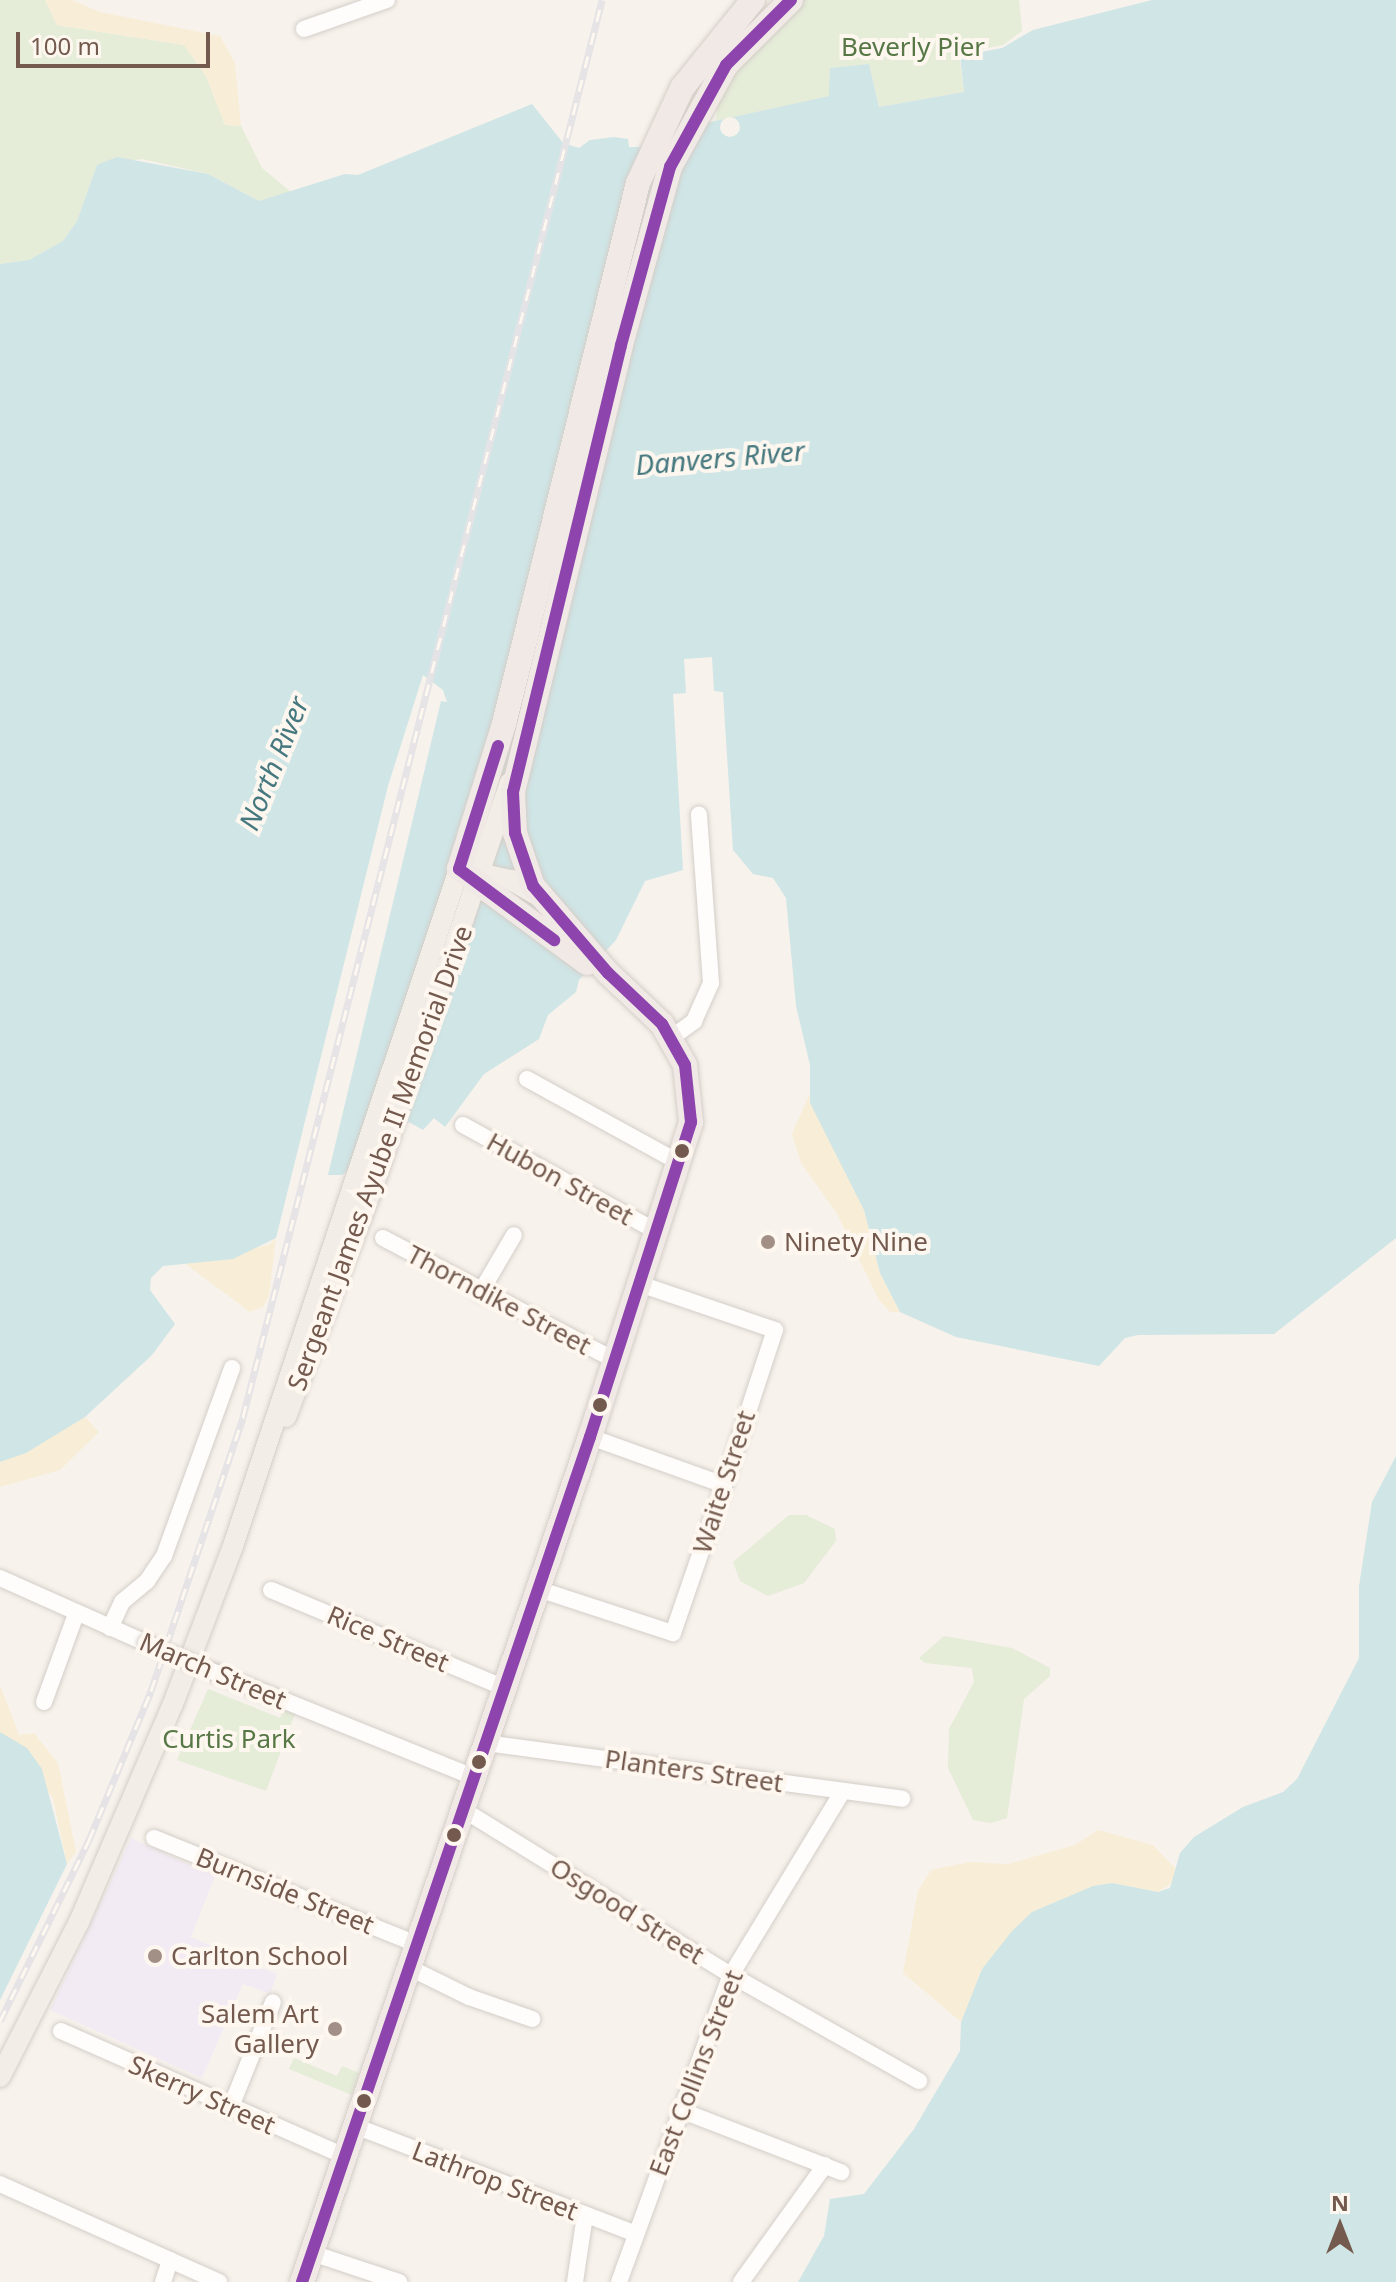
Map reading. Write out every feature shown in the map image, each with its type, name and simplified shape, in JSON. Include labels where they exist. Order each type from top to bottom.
[{"type":"highway","points":[[717,58],[753,0]]},
{"type":"highway","points":[[302,2282],[616,1361],[680,1163],[692,1103],[685,1065],[652,1011],[608,973],[539,896],[515,833],[516,766],[611,346],[642,172],[676,99],[717,58],[791,0]]},
{"type":"highway","points":[[608,973],[573,954],[473,874],[504,724],[611,346]]},
{"type":"main road","name":"Sergeant James Ayube II Memorial Drive","points":[[233,1546],[353,1179],[516,766]]},
{"type":"main road","name":"Sergeant James Ayube II Memorial Drive","points":[[0,2077],[110,1855],[233,1546],[373,1187],[473,874]]},
{"type":"main road","points":[[473,874],[511,880],[539,896]]},
{"type":"street","points":[[304,29],[387,0]]},
{"type":"street","points":[[671,1038],[694,1021],[711,983],[699,814]]},
{"type":"street","points":[[527,1079],[680,1163]]},
{"type":"street","name":"Hubon Street","points":[[463,1125],[658,1232]]},
{"type":"street","points":[[480,1293],[514,1235]]},
{"type":"street","name":"Thorndike Street","points":[[383,1238],[480,1293],[616,1361]]},
{"type":"street","name":"Waite Street","points":[[538,1589],[673,1633],[724,1485],[775,1330],[640,1284]]},
{"type":"street","points":[[110,1628],[122,1602],[147,1581],[164,1556],[232,1368]]},
{"type":"street","points":[[590,1437],[724,1485]]},
{"type":"street","name":"March Street","points":[[0,1578],[216,1673],[473,1777]]},
{"type":"street","name":"Rice Street","points":[[271,1590],[505,1688]]},
{"type":"street","points":[[44,1702],[76,1614]]},
{"type":"street","name":"Planters Street","points":[[485,1743],[902,1799]]},
{"type":"street","name":"East Collins Street","points":[[619,2282],[731,1975],[843,1791]]},
{"type":"street","name":"Osgood Street","points":[[462,1809],[731,1975],[919,2081]]},
{"type":"street","name":"Burnside Street","points":[[154,1838],[416,1944]]},
{"type":"street","points":[[408,1967],[469,1997],[532,2019]]},
{"type":"street","points":[[230,2109],[273,2002]]},
{"type":"street","name":"Skerry Street","points":[[61,2031],[230,2109],[345,2156]]},
{"type":"street","points":[[680,2110],[841,2172]]},
{"type":"street","name":"Lathrop Street","points":[[355,2126],[636,2234]]},
{"type":"street","points":[[741,2282],[825,2165]]},
{"type":"street","points":[[0,2184],[219,2282]]},
{"type":"street","points":[[575,2282],[585,2215]]},
{"type":"street","points":[[312,2253],[399,2282]]},
{"type":"street","points":[[163,2282],[170,2260]]},
{"type":"shaded area","name":"Carlton School","points":[[131,1838],[215,1876],[191,1937],[277,1974],[270,1994],[243,1984],[202,2078],[50,2010]]},
{"type":"green space","points":[[0,0],[45,0],[57,25],[184,45],[206,76],[225,125],[241,126],[262,168],[291,192],[259,201],[208,174],[142,159],[97,166],[77,221],[63,241],[29,260],[0,264]]},
{"type":"green space","name":"Beverly Pier","points":[[802,0],[1019,0],[1022,31],[1003,45],[959,54],[964,92],[879,107],[869,64],[830,68],[830,96],[716,121],[718,99],[749,55]]},
{"type":"green space","points":[[789,1515],[806,1515],[835,1529],[836,1541],[804,1583],[768,1596],[740,1581],[733,1562]]},
{"type":"green space","points":[[944,1636],[1012,1648],[1050,1668],[1050,1676],[1024,1699],[1007,1818],[991,1823],[973,1820],[948,1768],[949,1729],[974,1682],[972,1668],[925,1663],[919,1658]]},
{"type":"green space","name":"Curtis Park","points":[[208,1689],[280,1718],[286,1701],[298,1706],[266,1791],[177,1760]]},
{"type":"green space","points":[[294,2058],[337,2076],[342,2066],[359,2073],[352,2095],[289,2069]]},
{"type":"sand","points":[[45,0],[72,0],[100,12],[220,36],[235,63],[241,126],[225,125],[206,76],[184,45],[57,25]]},
{"type":"sand","points":[[809,1095],[864,1210],[880,1273],[900,1312],[890,1312],[879,1300],[837,1214],[801,1163],[792,1134]]},
{"type":"sand","points":[[276,1238],[269,1296],[263,1307],[250,1312],[183,1262],[269,1245]]},
{"type":"sand","points":[[85,1417],[99,1432],[60,1470],[0,1487],[0,1462]]},
{"type":"sand","points":[[0,1685],[19,1735],[34,1733],[58,1763],[76,1852],[67,1864],[53,1798],[0,1732]]},
{"type":"sand","points":[[1098,1830],[1153,1845],[1175,1868],[1176,1880],[1158,1892],[1112,1883],[1093,1886],[1032,1912],[982,1969],[961,2022],[903,1973],[918,1891],[931,1870],[970,1862],[1008,1864],[1075,1845]]},
{"type":"water","points":[[1152,0],[1396,0],[1396,1238],[1274,1334],[1138,1335],[1125,1338],[1099,1366],[956,1337],[900,1312],[880,1273],[864,1210],[810,1103],[810,1065],[796,1006],[786,898],[773,878],[753,874],[733,850],[723,692],[714,691],[712,657],[684,659],[686,693],[673,694],[683,870],[645,881],[616,940],[579,980],[576,992],[548,1015],[539,1039],[484,1074],[445,1127],[434,1118],[423,1130],[409,1122],[342,1175],[328,1175],[441,701],[447,702],[443,690],[423,675],[388,786],[276,1238],[233,1259],[163,1266],[151,1278],[150,1290],[175,1324],[152,1355],[85,1417],[26,1453],[0,1462],[0,264],[29,260],[63,241],[77,221],[97,165],[117,157],[208,174],[259,201],[345,174],[358,175],[532,104],[563,143],[579,148],[590,140],[614,137],[628,139],[629,147],[639,147],[706,123],[829,96],[830,68],[869,64],[879,107],[964,92],[960,56],[1002,48],[1033,30]]},
{"type":"water","points":[[1396,1456],[1396,2282],[798,2282],[824,2236],[830,2199],[864,2194],[914,2129],[960,2051],[961,2022],[982,1969],[1012,1931],[1032,1912],[1093,1886],[1112,1883],[1158,1892],[1170,1888],[1180,1853],[1194,1837],[1243,1807],[1283,1792],[1297,1779],[1359,1658],[1359,1586],[1372,1502]]},
{"type":"water","points":[[0,1732],[27,1748],[42,1769],[67,1864],[0,2000]]},
{"type":"pier","points":[[730,117],[737,120],[740,127],[737,134],[730,137],[723,134],[720,127],[723,120]]},
{"type":"railway","points":[[0,2021],[89,1840],[151,1691],[243,1417],[602,0]]},
{"type":"transit line","points":[[302,2282],[590,1437],[691,1122],[685,1065],[662,1024],[608,973],[533,886],[515,833],[513,792],[621,345],[670,167],[726,65],[791,0]]},
{"type":"transit line","points":[[498,746],[459,869],[554,940]]},
{"type":"place","name":"Ninety Nine","points":[[768,1242]]},
{"type":"place","name":"Carlton School","points":[[155,1956]]},
{"type":"place","name":"Salem Art Gallery","points":[[335,2029]]},
{"type":"water label","name":"Danvers River","points":[[720,457]]},
{"type":"water label","name":"North River","points":[[273,763]]}]
